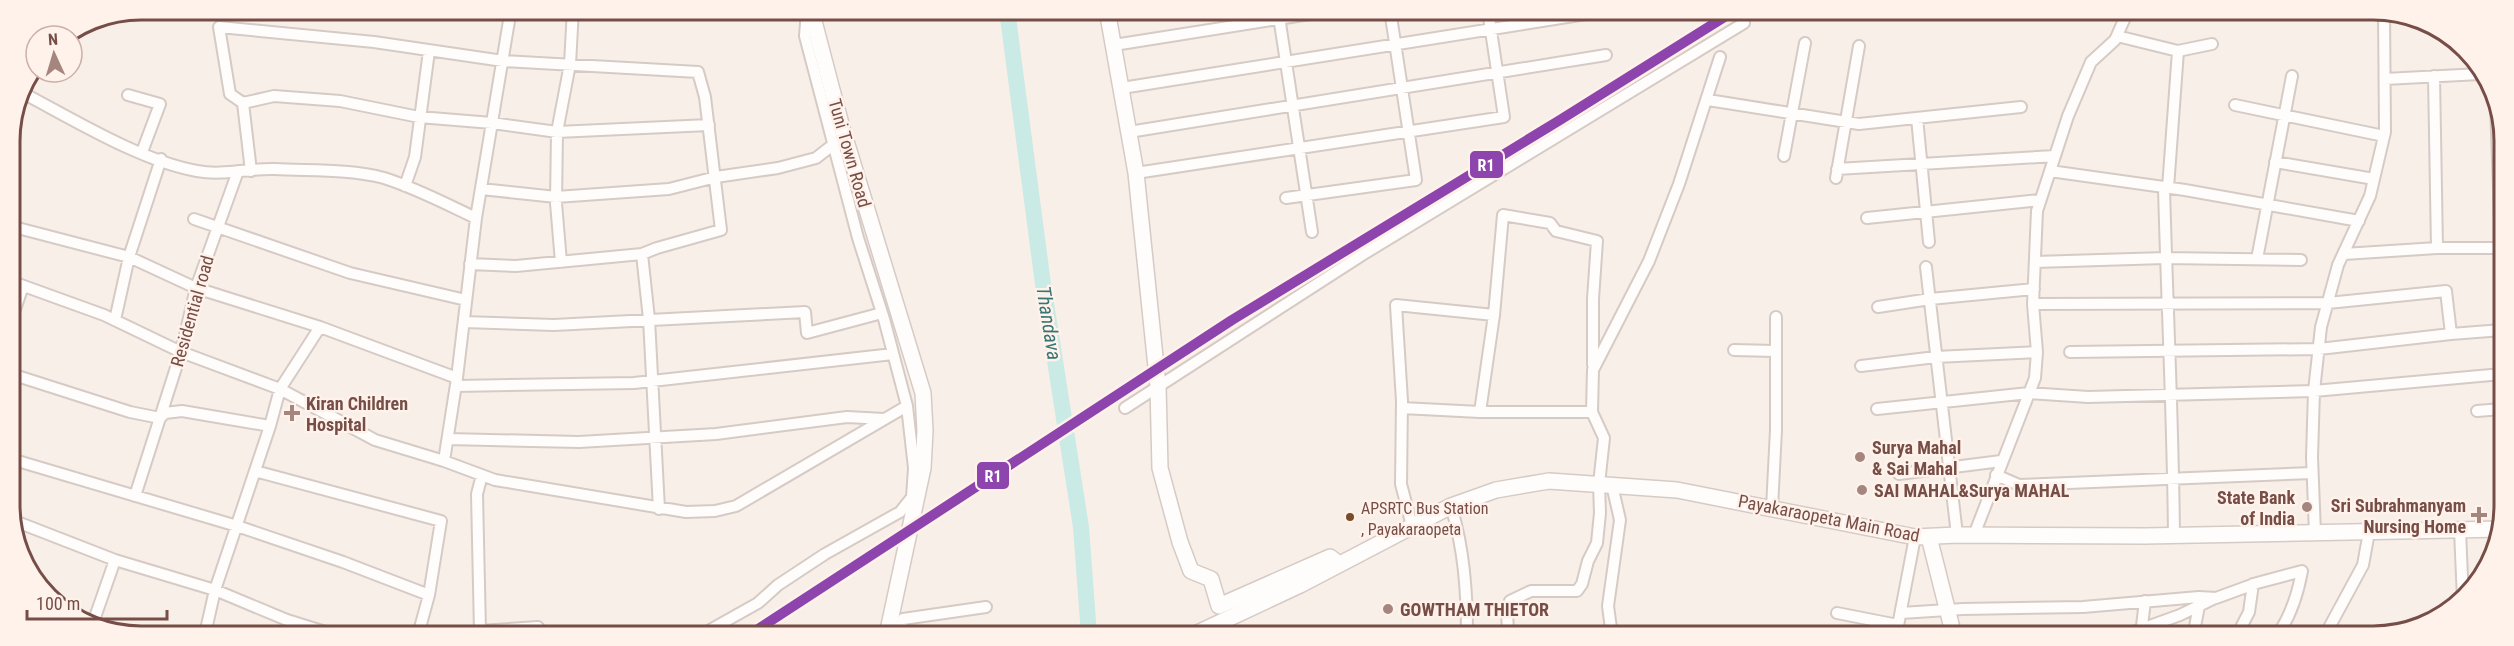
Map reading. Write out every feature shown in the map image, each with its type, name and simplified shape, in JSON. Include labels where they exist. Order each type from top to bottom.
[{"type":"street","points":[[444,461],[476,218],[509,20]]},
{"type":"street","points":[[561,262],[556,197],[556,132],[570,64],[572,20]]},
{"type":"street","points":[[717,626],[758,603],[778,585],[825,554],[900,512],[912,497],[914,468],[908,406],[858,238],[805,36],[807,20]]},
{"type":"street","name":"Tuni Town Road","points":[[812,20],[892,296],[923,393],[925,431],[923,468],[889,626]]},
{"type":"street","points":[[1109,20],[1136,173],[1158,386],[1160,468],[1180,543],[1191,571],[1211,579],[1219,606],[1330,557],[1339,564]]},
{"type":"street","points":[[1114,45],[1252,20]]},
{"type":"street","points":[[1280,20],[1312,232]]},
{"type":"street","points":[[1286,198],[1416,180],[1391,20]]},
{"type":"street","points":[[1136,173],[1504,117],[1490,20]]},
{"type":"street","points":[[1122,88],[1548,20]]},
{"type":"street","points":[[1974,535],[2035,378],[2037,352],[2033,304],[2037,211],[2040,200],[2068,116],[2091,62],[2117,36],[2124,20]]},
{"type":"street","points":[[2314,533],[2312,473],[2314,391],[2319,349],[2328,303],[2344,254],[2370,196],[2384,136],[2384,20]]},
{"type":"street","points":[[1125,408],[1362,255],[1744,23]]},
{"type":"street","points":[[470,264],[516,266],[642,254],[721,230],[716,177],[709,125],[705,97],[698,72],[503,61],[299,33],[219,27],[230,94],[243,103],[274,96],[340,101],[419,117],[492,123],[556,132],[709,125]]},
{"type":"street","points":[[2117,36],[2178,51],[2212,44]]},
{"type":"street","points":[[1784,156],[1805,43]]},
{"type":"street","points":[[1859,46],[1837,174],[1922,165],[2055,156]]},
{"type":"street","points":[[405,186],[415,157],[429,51]]},
{"type":"street","points":[[2174,536],[2172,394],[2165,258],[2166,188],[2178,51]]},
{"type":"street","points":[[1129,132],[1606,55]]},
{"type":"street","points":[[1593,370],[1649,261],[1679,184],[1720,57]]},
{"type":"street","points":[[2385,79],[2474,74]]},
{"type":"street","points":[[2257,259],[2292,76]]},
{"type":"street","points":[[2434,76],[2437,248]]},
{"type":"street","points":[[28,96],[110,139],[195,171],[213,173],[271,169],[348,173],[382,178],[476,218]]},
{"type":"street","points":[[128,96],[160,104],[141,152]]},
{"type":"street","points":[[1708,100],[1859,124],[2021,107]]},
{"type":"street","points":[[243,103],[251,171]]},
{"type":"street","points":[[2235,105],[2384,136]]},
{"type":"street","points":[[1917,118],[1929,242]]},
{"type":"street","points":[[481,189],[556,197],[669,189],[716,177],[778,168],[816,158],[834,144]]},
{"type":"street","points":[[115,320],[129,257],[161,159]]},
{"type":"street","points":[[2275,162],[2374,179]]},
{"type":"street","name":"Residential road","points":[[135,496],[181,352],[196,288],[238,171]]},
{"type":"street","points":[[2050,171],[2267,204],[2358,221]]},
{"type":"street","points":[[1867,218],[2040,200]]},
{"type":"street","points":[[1480,412],[1494,315],[1503,215],[1550,223],[1556,231],[1597,241],[1593,299],[1592,412],[1604,438],[1606,485],[1597,543],[1588,561],[1582,584],[1576,591],[1531,591],[1510,601],[1507,608],[1508,626]]},
{"type":"street","points":[[194,219],[350,273],[466,300]]},
{"type":"street","points":[[20,229],[129,257],[196,288],[320,327],[456,382],[652,381],[893,354]]},
{"type":"street","points":[[2344,254],[2437,248],[2494,248]]},
{"type":"street","points":[[642,254],[649,319],[659,509]]},
{"type":"street","points":[[2035,262],[2165,258],[2301,260]]},
{"type":"street","points":[[1926,267],[1958,535]]},
{"type":"street","points":[[20,285],[115,320],[181,352],[280,389],[375,440],[444,461],[495,480],[659,509],[687,512],[715,511],[736,506],[908,406]]},
{"type":"street","points":[[20,295],[23,286]]},
{"type":"street","points":[[1878,307],[1930,299],[2034,289]]},
{"type":"street","points":[[2033,304],[2328,303],[2446,291],[2451,334]]},
{"type":"street","points":[[1412,526],[1401,484],[1402,408],[1396,305],[1494,315]]},
{"type":"street","points":[[464,322],[554,325],[805,312],[807,333],[882,313]]},
{"type":"street","points":[[1772,508],[1776,430],[1776,317]]},
{"type":"street","points":[[207,626],[215,590],[270,426],[280,389],[320,327]]},
{"type":"street","points":[[2070,352],[2319,349],[2494,331]]},
{"type":"street","points":[[1734,350],[1775,351]]},
{"type":"street","points":[[1861,366],[1936,357],[2037,352]]},
{"type":"street","points":[[1878,409],[2029,393],[2088,397],[2314,391],[2494,375]]},
{"type":"street","points":[[20,377],[130,412],[160,418],[165,413],[182,411],[270,426]]},
{"type":"street","points":[[1402,408],[1480,412],[1592,412]]},
{"type":"street","points":[[2477,411],[2494,410]]},
{"type":"street","points":[[448,440],[579,442],[716,434],[847,417],[885,419]]},
{"type":"street","points":[[1899,474],[2001,461]]},
{"type":"street","points":[[20,462],[237,526],[343,562],[429,595]]},
{"type":"street","points":[[255,471],[441,521],[429,595],[420,626]]},
{"type":"street","points":[[1996,475],[2019,485],[2312,473]]},
{"type":"street","points":[[480,626],[477,494],[482,475]]},
{"type":"street","name":"Payakaraopeta Main Road","points":[[1212,626],[1451,506],[1496,490],[1549,481],[1677,490],[1922,537],[1958,535],[2174,536],[2492,529]]},
{"type":"street","points":[[1606,485],[1620,520],[1608,606],[1611,626]]},
{"type":"street","points":[[1451,506],[1459,535],[1467,593],[1467,626]]},
{"type":"street","points":[[21,524],[115,560],[215,590],[307,626]]},
{"type":"street","points":[[2460,530],[2462,587]]},
{"type":"street","points":[[2330,626],[2363,565],[2369,532]]},
{"type":"street","points":[[1922,537],[1951,626]]},
{"type":"street","points":[[1898,626],[1922,537]]},
{"type":"street","points":[[95,617],[115,560]]},
{"type":"street","points":[[2156,626],[2216,598],[2253,584],[2302,571],[2299,587],[2283,626]]},
{"type":"street","points":[[2242,626],[2249,612],[2253,584]]},
{"type":"street","points":[[1901,613],[2083,608],[2145,601],[2216,598]]},
{"type":"street","points":[[2142,626],[2145,601]]},
{"type":"street","points":[[2195,626],[2199,606]]},
{"type":"street","points":[[901,626],[903,619],[986,607]]},
{"type":"street","points":[[1837,613],[1880,626]]},
{"type":"waterway","name":"Thandava","points":[[1008,20],[1043,284],[1081,527],[1088,626]]},
{"type":"transit line","name":"R1","points":[[763,626],[1232,320],[1720,20]]},
{"type":"place","name":"Kiran Children Hospital","points":[[292,413]]},
{"type":"place","name":"Surya Mahal & Sai Mahal","points":[[1860,457]]},
{"type":"place","name":"SAI MAHAL&Surya MAHAL","points":[[1862,490]]},
{"type":"place","name":"State Bank of India","points":[[2307,507]]},
{"type":"place","name":"Sri Subrahmanyam Nursing Home","points":[[2479,515]]},
{"type":"place","name":"APSRTC Bus Station , Payakaraopeta","points":[[1350,517]]},
{"type":"place","name":"GOWTHAM THIETOR","points":[[1388,609]]}]
